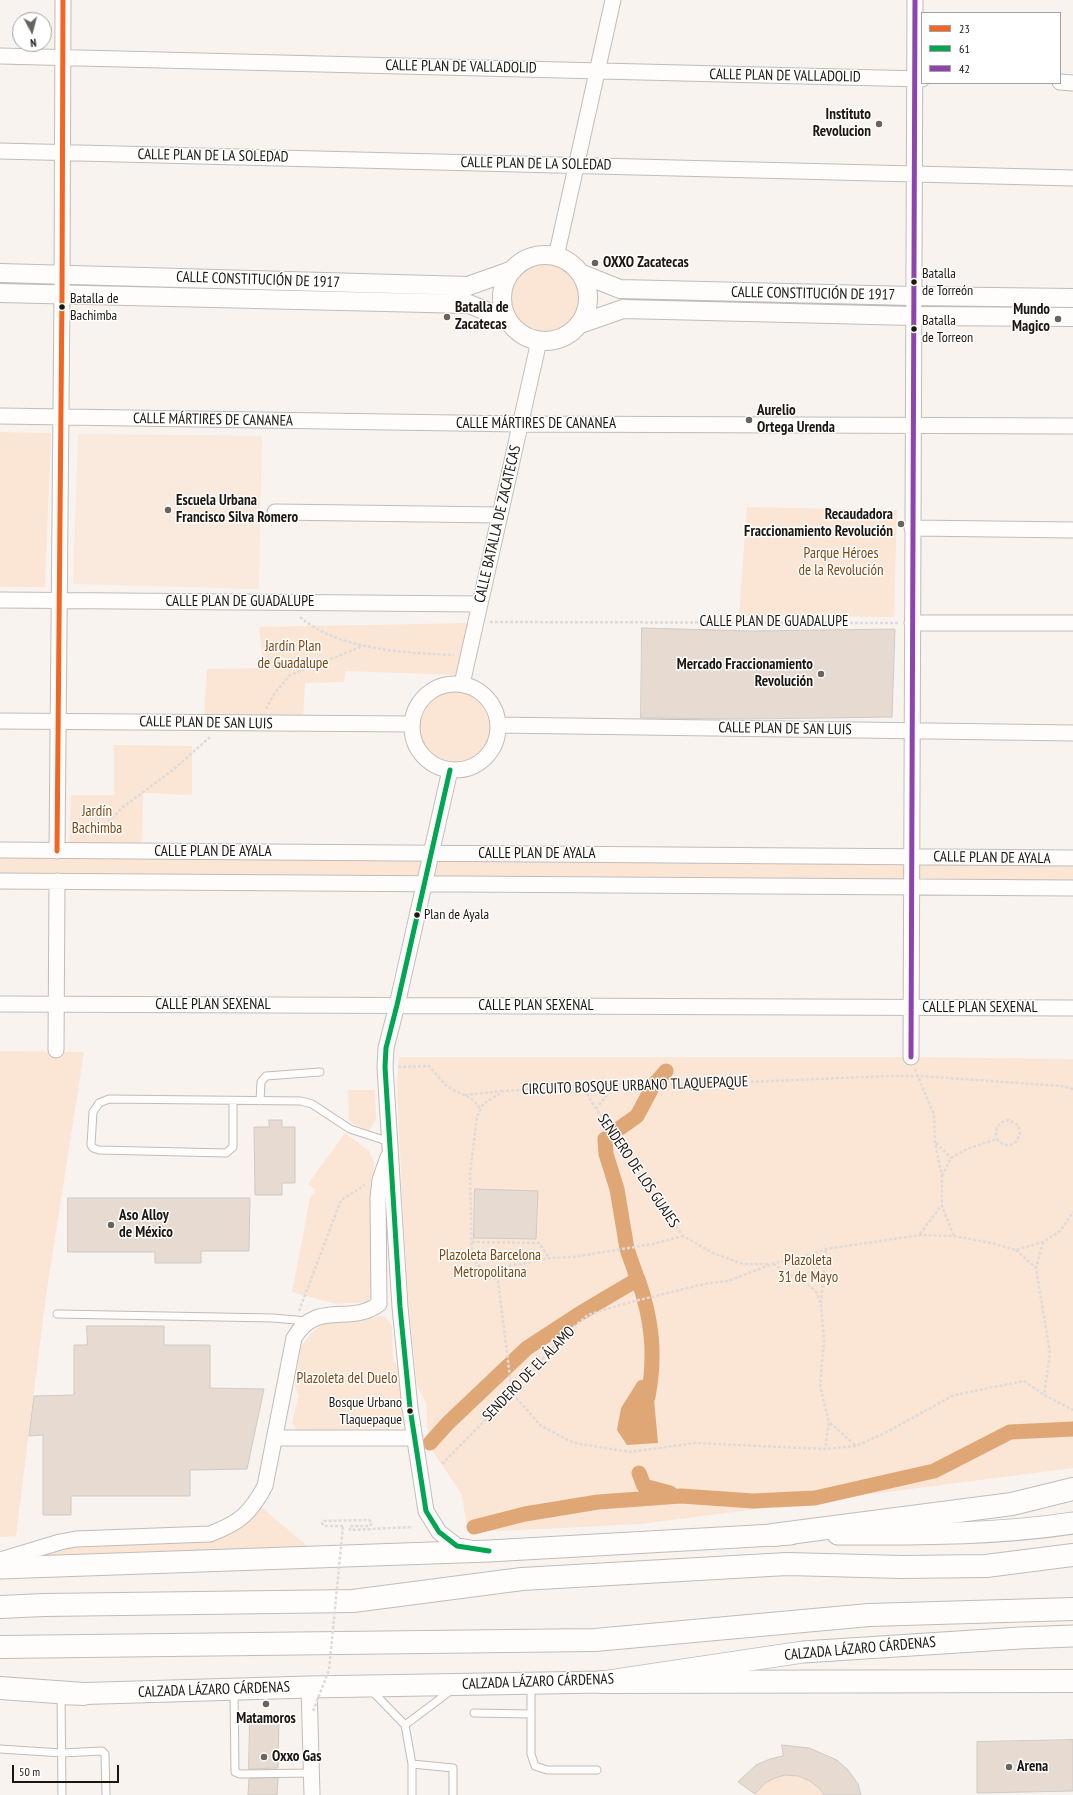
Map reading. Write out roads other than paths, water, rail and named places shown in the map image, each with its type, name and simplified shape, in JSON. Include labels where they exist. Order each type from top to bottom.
[{"type":"highway","points":[[773,1535],[1012,1504],[1073,1490]]},
{"type":"highway","points":[[0,1607],[44,1604],[353,1601],[522,1579],[787,1564],[902,1567],[986,1566],[1073,1555]]},
{"type":"highway","name":"CALZADA LÁZARO CÁRDENAS","points":[[0,1647],[596,1640],[869,1615],[1073,1609]]},
{"type":"highway","points":[[602,1682],[1073,1681]]},
{"type":"highway","points":[[0,1688],[84,1694]]},
{"type":"main road","points":[[0,1568],[489,1551],[773,1535],[966,1533],[1052,1527],[1073,1523]]},
{"type":"main road","name":"CALZADA LÁZARO CÁRDENAS","points":[[0,1696],[309,1687],[602,1682],[803,1652],[1073,1636]]},
{"type":"street","points":[[57,851],[60,601],[63,0]]},
{"type":"street","points":[[556,257],[613,0]]},
{"type":"street","points":[[911,1057],[913,296],[914,174],[918,79],[915,0]]},
{"type":"street","name":"CALLE PLAN DE VALLADOLID","points":[[0,56],[918,79]]},
{"type":"street","points":[[1061,82],[1073,83]]},
{"type":"street","name":"CALLE PLAN DE LA SOLEDAD","points":[[0,151],[1073,178]]},
{"type":"street","points":[[533,257],[556,257],[566,260],[580,273],[586,285],[588,298],[586,312],[580,324],[572,332],[562,338],[551,341],[539,341],[527,337],[516,330],[508,320],[503,308],[502,294],[506,281],[513,270],[522,262],[533,257]]},
{"type":"street","name":"CALLE CONSTITUCIÓN DE 1917","points":[[0,273],[468,286],[513,270]]},
{"type":"street","name":"CALLE CONSTITUCIÓN DE 1917","points":[[580,273],[620,290],[1073,298]]},
{"type":"street","name":"CALLE CONSTITUCIÓN DE 1917","points":[[0,293],[468,304],[508,320]]},
{"type":"street","name":"CALLE CONSTITUCIÓN DE 1917","points":[[580,324],[623,309],[913,316],[1073,317]]},
{"type":"street","name":"CALLE BATALLA DE ZACATECAS","points":[[462,684],[539,341]]},
{"type":"street","name":"CALLE MÁRTIRES DE CANANEA","points":[[0,416],[520,424],[913,424],[1073,426]]},
{"type":"street","points":[[275,512],[500,515]]},
{"type":"street","points":[[912,528],[1073,530]]},
{"type":"street","name":"CALLE PLAN DE GUADALUPE","points":[[0,600],[480,604]]},
{"type":"street","points":[[912,623],[1073,623]]},
{"type":"street","points":[[450,684],[462,684],[476,689],[487,698],[495,711],[498,726],[495,743],[484,758],[468,768],[450,770],[434,765],[422,754],[414,740],[411,724],[419,702],[427,693],[438,687],[450,684]]},
{"type":"street","name":"CALLE PLAN DE SAN LUIS","points":[[0,721],[411,724]]},
{"type":"street","name":"CALLE PLAN DE SAN LUIS","points":[[498,726],[1073,733]]},
{"type":"street","points":[[450,770],[386,1048],[385,1067],[400,1307],[410,1408],[426,1511],[439,1532],[457,1546],[489,1551]]},
{"type":"street","name":"CALLE PLAN DE AYALA","points":[[0,850],[1073,858]]},
{"type":"street","name":"CALLE PLAN DE AYALA","points":[[0,881],[1073,888]]},
{"type":"street","points":[[56,1050],[57,881]]},
{"type":"street","name":"CALLE PLAN SEXENAL","points":[[0,1004],[1073,1008]]},
{"type":"street","points":[[379,1304],[378,1206],[380,1180],[390,1147]]},
{"type":"street","points":[[0,1560],[60,1542],[76,1539],[210,1534],[230,1526],[244,1516],[255,1504],[265,1486],[294,1338],[301,1321],[326,1315],[368,1311],[379,1304],[400,1307]]},
{"type":"street","points":[[275,1438],[415,1438]]},
{"type":"street","points":[[309,1687],[312,1795]]},
{"type":"lane","points":[[260,1101],[261,1082],[266,1076],[320,1072]]},
{"type":"lane","points":[[233,1101],[233,1147],[226,1153],[99,1150],[91,1146],[93,1112],[99,1103],[110,1099],[307,1102],[350,1129],[390,1147]]},
{"type":"lane","points":[[57,1314],[273,1318],[301,1321]]},
{"type":"lane","points":[[531,1684],[531,1754],[535,1766],[547,1770],[597,1770]]},
{"type":"lane","points":[[404,1725],[460,1685]]},
{"type":"lane","points":[[367,1686],[404,1725],[412,1764],[412,1795]]},
{"type":"lane","points":[[234,1689],[235,1772],[240,1774],[312,1773]]},
{"type":"lane","points":[[61,1694],[62,1795]]},
{"type":"lane","points":[[474,1713],[531,1714]]},
{"type":"lane","points":[[0,1749],[62,1753],[102,1751],[104,1754],[106,1795]]},
{"type":"lane","points":[[412,1764],[453,1768],[453,1795]]},
{"type":"waterway","points":[[620,1128],[637,1116],[653,1086],[666,1071]]},
{"type":"waterway","points":[[607,1138],[605,1139],[606,1154],[617,1189],[627,1249],[641,1289]]},
{"type":"waterway","points":[[430,1443],[448,1423],[527,1348],[579,1314],[638,1279],[647,1308],[651,1337],[652,1366],[648,1397]]},
{"type":"waterway","points":[[474,1527],[525,1514],[598,1502],[681,1496],[753,1501],[815,1498],[934,1471],[1010,1432],[1073,1429]]},
{"type":"waterway","points":[[639,1473],[644,1486],[670,1493]]},
{"type":"place","name":"Instituto Revolucion","points":[[879,124]]},
{"type":"place","name":"OXXO Zacatecas","points":[[595,263]]},
{"type":"place","name":"Batalla de Torreón","points":[[914,282]]},
{"type":"place","name":"Batalla de Bachimba","points":[[62,307]]},
{"type":"place","name":"Batalla de Zacatecas","points":[[447,317]]},
{"type":"place","name":"Mundo Magico","points":[[1058,319]]},
{"type":"place","name":"Batalla de Torreon","points":[[914,329]]},
{"type":"place","name":"Aurelio Ortega Urenda","points":[[749,420]]},
{"type":"place","name":"Escuela Urbana Francisco Silva Romero","points":[[168,510]]},
{"type":"place","name":"Recaudadora Fraccionamiento Revolución","points":[[901,524]]},
{"type":"place","name":"Mercado Fraccionamiento Revolución","points":[[821,674]]},
{"type":"place","name":"Plan de Ayala","points":[[417,915]]},
{"type":"place","name":"Aso Alloy de México","points":[[111,1225]]},
{"type":"place","name":"Bosque Urbano Tlaquepaque","points":[[410,1411]]},
{"type":"place","name":"Matamoros","points":[[266,1704]]},
{"type":"place","name":"Oxxo Gas","points":[[264,1757]]},
{"type":"place","name":"Arena","points":[[1009,1767]]},
{"type":"park label","name":"Parque Héroes de la Revolución","points":[[841,562]]},
{"type":"park label","name":"Jardín Plan de Guadalupe","points":[[293,656]]},
{"type":"park label","name":"Jardín Bachimba","points":[[97,820]]},
{"type":"park label","name":"Plazoleta Barcelona Metropolitana","points":[[490,1264]]},
{"type":"park label","name":"Plazoleta 31 de Mayo","points":[[808,1270]]},
{"type":"park label","name":"Plazoleta del Duelo","points":[[347,1379]]}]
